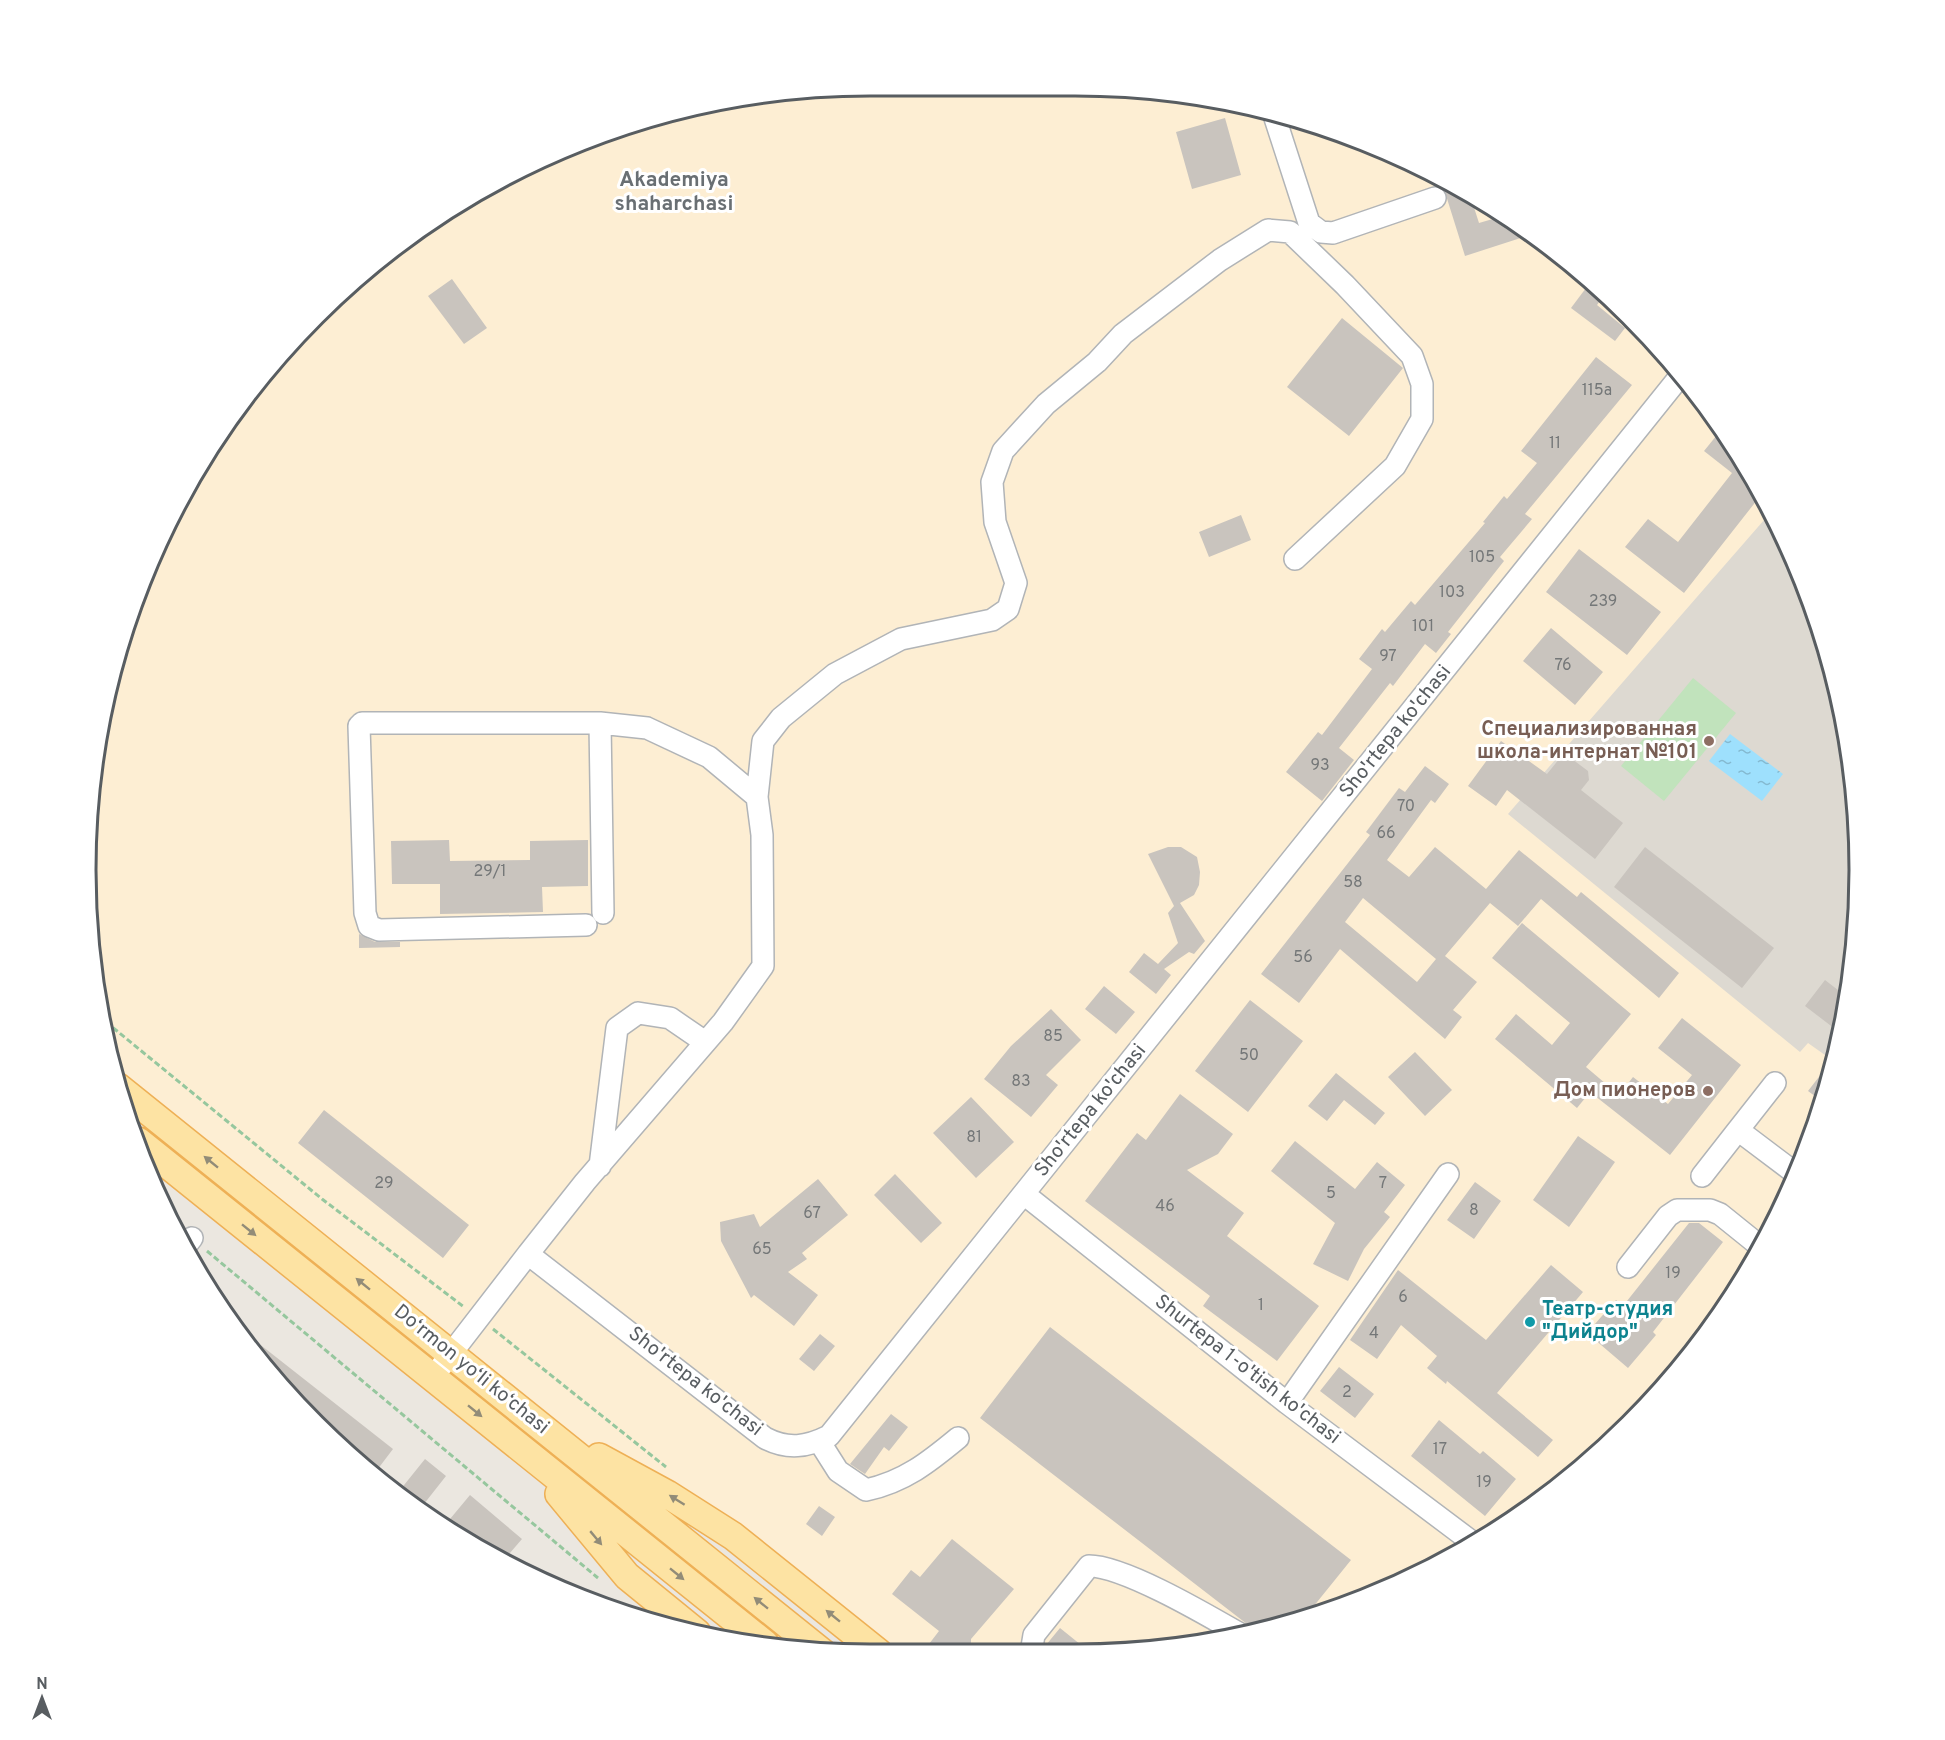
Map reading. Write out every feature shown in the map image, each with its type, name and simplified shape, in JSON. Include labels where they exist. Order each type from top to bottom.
[{"type":"main road","name":"Do‘rmon yo‘li ko‘chasi","points":[[130,1097],[808,1641]]},
{"type":"main road","name":"Do‘rmon yo‘li ko‘chasi","points":[[153,1159],[433,1377],[753,1634]]},
{"type":"main road","points":[[535,1422],[667,1494],[733,1536],[868,1644]]},
{"type":"main road","points":[[517,1445],[627,1576],[682,1621]]},
{"type":"street","points":[[1276,122],[1309,223],[1321,232],[1333,233],[1435,198]]},
{"type":"street","points":[[433,1377],[528,1254],[740,1000],[763,966],[762,835],[757,797],[764,741],[781,718],[835,674],[901,639],[992,620],[1008,609],[1016,583],[995,522],[992,482],[1003,451],[1046,404],[1097,362],[1124,334],[1220,260],[1268,230],[1290,232],[1345,285],[1412,357],[1422,384],[1422,419],[1395,466],[1295,559]]},
{"type":"street","name":"Sho'rtepa ko'chasi","points":[[528,1254],[765,1438],[791,1447],[819,1441],[837,1429],[1675,382]]},
{"type":"street","points":[[586,925],[379,930],[369,926],[365,913],[359,726],[362,723],[600,723],[647,728],[709,757],[757,797]]},
{"type":"street","points":[[600,723],[603,913]]},
{"type":"street","points":[[600,1166],[617,1028],[638,1013],[670,1018],[705,1042]]},
{"type":"street","points":[[1702,1176],[1774,1083]]},
{"type":"street","points":[[1738,1130],[1789,1168]]},
{"type":"street","points":[[1287,1403],[1448,1174]]},
{"type":"street","name":"Shurtepa 1-o'tish ko'chasi","points":[[1024,1194],[1287,1403],[1466,1538]]},
{"type":"street","points":[[1628,1267],[1668,1216],[1677,1210],[1710,1210],[1720,1214],[1754,1241]]},
{"type":"street","points":[[819,1441],[838,1471],[866,1490],[891,1485],[932,1460],[958,1438]]},
{"type":"street","points":[[1032,1644],[1034,1635],[1089,1566],[1098,1566],[1129,1577],[1195,1608],[1230,1628]]},
{"type":"path","points":[[113,1028],[322,1199],[478,1318],[671,1471]]},
{"type":"path","points":[[195,1248],[606,1586]]},
{"type":"shaded area","name":"Akademiya shaharchasi","points":[[1075,96],[1126,98],[1226,111],[1275,122],[1371,155],[1417,176],[1505,226],[1585,288],[1622,323],[1657,360],[1719,440],[1769,528],[1790,574],[1823,670],[1834,719],[1847,819],[1849,870],[1847,921],[1834,1021],[1823,1070],[1790,1166],[1769,1212],[1719,1300],[1657,1380],[1622,1417],[1585,1452],[1505,1514],[1417,1564],[1371,1585],[1275,1618],[1226,1629],[1126,1642],[1075,1644],[868,1644],[733,1536],[535,1422],[130,1097],[111,1021],[98,921],[96,870],[103,769],[122,670],[155,574],[200,483],[226,440],[256,399],[323,323],[399,256],[440,226],[483,200],[574,155],[670,122],[719,111],[819,98]]},
{"type":"shaded area","name":"Специализированная школа-интернат №101","points":[[1764,520],[1790,574],[1808,621],[1823,670],[1842,769],[1849,870],[1847,921],[1842,971],[1826,1056],[1808,1043],[1800,1052],[1508,814]]},
{"type":"green space","points":[[1693,678],[1736,713],[1664,801],[1621,766]]},
{"type":"water","points":[[1730,734],[1783,774],[1762,801],[1709,761]]},
{"type":"building","points":[[1225,118],[1241,175],[1192,189],[1176,132]]},
{"type":"building","points":[[1445,191],[1474,207],[1479,223],[1493,219],[1521,238],[1465,256]]},
{"type":"building","points":[[452,279],[487,328],[464,344],[428,296]]},
{"type":"building","points":[[1586,289],[1599,302],[1597,305],[1625,328],[1615,341],[1571,308]]},
{"type":"building","points":[[1342,318],[1403,368],[1349,436],[1287,387]]},
{"type":"building","points":[[1596,357],[1632,385],[1525,514],[1532,519],[1500,557],[1504,561],[1448,632],[1451,634],[1436,653],[1425,644],[1393,686],[1390,683],[1339,748],[1354,760],[1322,801],[1286,772],[1318,732],[1322,735],[1372,669],[1359,659],[1382,629],[1385,632],[1411,601],[1415,605],[1485,523],[1483,522],[1504,496],[1507,499],[1537,463],[1521,451]]},
{"type":"building","points":[[1716,436],[1755,502],[1684,593],[1625,547],[1648,519],[1678,542],[1732,473],[1704,451]]},
{"type":"building","points":[[1241,515],[1251,540],[1209,557],[1199,532]]},
{"type":"building","points":[[1579,549],[1661,612],[1627,655],[1546,592]]},
{"type":"building","points":[[1551,628],[1603,672],[1575,705],[1523,661]]},
{"type":"building","points":[[1501,741],[1547,774],[1564,753],[1588,771],[1589,780],[1581,790],[1623,823],[1595,859],[1507,790],[1496,806],[1468,786]]},
{"type":"building","points":[[1425,766],[1449,784],[1435,803],[1431,800],[1387,860],[1409,877],[1435,847],[1486,889],[1519,850],[1577,897],[1581,892],[1679,973],[1659,998],[1541,899],[1518,926],[1490,903],[1445,956],[1477,982],[1453,1010],[1462,1017],[1445,1039],[1340,949],[1299,1003],[1261,974],[1370,835],[1366,832],[1399,788],[1405,792]],"holes":[[[1363,898],[1436,959],[1417,982],[1345,922]]]},
{"type":"building","points":[[449,840],[450,861],[530,860],[530,841],[588,840],[588,886],[542,887],[543,912],[440,914],[440,884],[392,884],[391,841]]},
{"type":"building","points":[[1168,847],[1181,847],[1197,857],[1200,872],[1199,885],[1194,895],[1180,903],[1205,941],[1194,954],[1189,952],[1164,969],[1171,975],[1156,994],[1129,972],[1144,953],[1158,964],[1178,943],[1168,913],[1174,906],[1148,854]]},
{"type":"building","points":[[1645,847],[1774,948],[1742,988],[1614,887]]},
{"type":"building","points":[[1522,923],[1631,1014],[1586,1067],[1619,1095],[1633,1077],[1668,1104],[1692,1075],[1658,1048],[1682,1018],[1741,1065],[1670,1155],[1590,1092],[1577,1108],[1495,1039],[1516,1014],[1552,1045],[1570,1023],[1492,958]]},
{"type":"building","points":[[359,934],[375,942],[400,942],[400,947],[359,948]]},
{"type":"building","points":[[1825,980],[1839,991],[1833,1027],[1805,1006]]},
{"type":"building","points":[[1104,986],[1135,1012],[1116,1034],[1085,1009]]},
{"type":"building","points":[[1250,1000],[1303,1041],[1248,1112],[1195,1071]]},
{"type":"building","points":[[1051,1009],[1081,1040],[1046,1075],[1058,1085],[1031,1117],[984,1079],[1011,1046]]},
{"type":"building","points":[[1415,1052],[1452,1090],[1425,1116],[1388,1077]]},
{"type":"building","points":[[1336,1073],[1385,1113],[1375,1125],[1344,1100],[1327,1121],[1308,1106]]},
{"type":"building","points":[[1822,1073],[1815,1096],[1808,1091]]},
{"type":"building","points":[[1180,1094],[1233,1134],[1218,1154],[1187,1170],[1244,1213],[1227,1236],[1319,1306],[1277,1361],[1203,1306],[1210,1296],[1085,1201],[1137,1133],[1146,1140]]},
{"type":"building","points":[[971,1097],[1014,1142],[976,1178],[933,1133]]},
{"type":"building","points":[[324,1110],[469,1225],[443,1258],[298,1143]]},
{"type":"building","points":[[1578,1136],[1615,1162],[1569,1227],[1533,1200]]},
{"type":"building","points":[[1295,1141],[1355,1189],[1377,1162],[1405,1185],[1384,1212],[1390,1217],[1364,1249],[1348,1281],[1313,1264],[1335,1223],[1271,1171]]},
{"type":"building","points":[[895,1174],[942,1223],[921,1243],[874,1195]]},
{"type":"building","points":[[818,1179],[848,1215],[802,1253],[807,1259],[788,1272],[818,1295],[794,1326],[754,1295],[751,1298],[721,1241],[720,1222],[754,1214],[760,1227]]},
{"type":"building","points":[[1475,1182],[1501,1201],[1474,1239],[1447,1220]]},
{"type":"building","points":[[1689,1223],[1699,1223],[1723,1242],[1653,1332],[1656,1335],[1628,1368],[1587,1333],[1616,1300],[1623,1306]]},
{"type":"building","points":[[1551,1265],[1583,1292],[1497,1393],[1553,1440],[1538,1457],[1447,1381],[1446,1384],[1427,1368],[1437,1356],[1401,1325],[1377,1359],[1350,1340],[1398,1270],[1486,1340]]},
{"type":"building","points":[[1050,1327],[1351,1560],[1314,1606],[1247,1624],[980,1418]]},
{"type":"building","points":[[820,1334],[835,1346],[814,1371],[799,1359]]},
{"type":"building","points":[[257,1342],[393,1449],[379,1468],[323,1417]]},
{"type":"building","points":[[1339,1367],[1374,1394],[1355,1418],[1320,1391]]},
{"type":"building","points":[[891,1414],[908,1427],[889,1451],[884,1447],[865,1474],[850,1464]]},
{"type":"building","points":[[1439,1420],[1480,1454],[1483,1451],[1516,1479],[1485,1516],[1411,1456]]},
{"type":"building","points":[[425,1459],[446,1476],[425,1503],[403,1487]]},
{"type":"building","points":[[470,1495],[522,1539],[509,1554],[449,1520]]},
{"type":"building","points":[[819,1506],[835,1517],[822,1536],[806,1524]]},
{"type":"building","points":[[952,1539],[1014,1589],[971,1639],[971,1644],[929,1644],[939,1631],[892,1594],[911,1570],[920,1577]]},
{"type":"building","points":[[1060,1628],[1080,1644],[1075,1644],[1047,1644]]},
{"type":"place","name":"Специализированная школа-интернат №101","points":[[1709,741]]},
{"type":"place","name":"Дом пионеров","points":[[1708,1091]]},
{"type":"place","name":"Театр-студия \"Дийдор\"","points":[[1530,1322]]},
{"type":"district","name":"Akademiya shaharchasi","points":[[674,192]]}]
